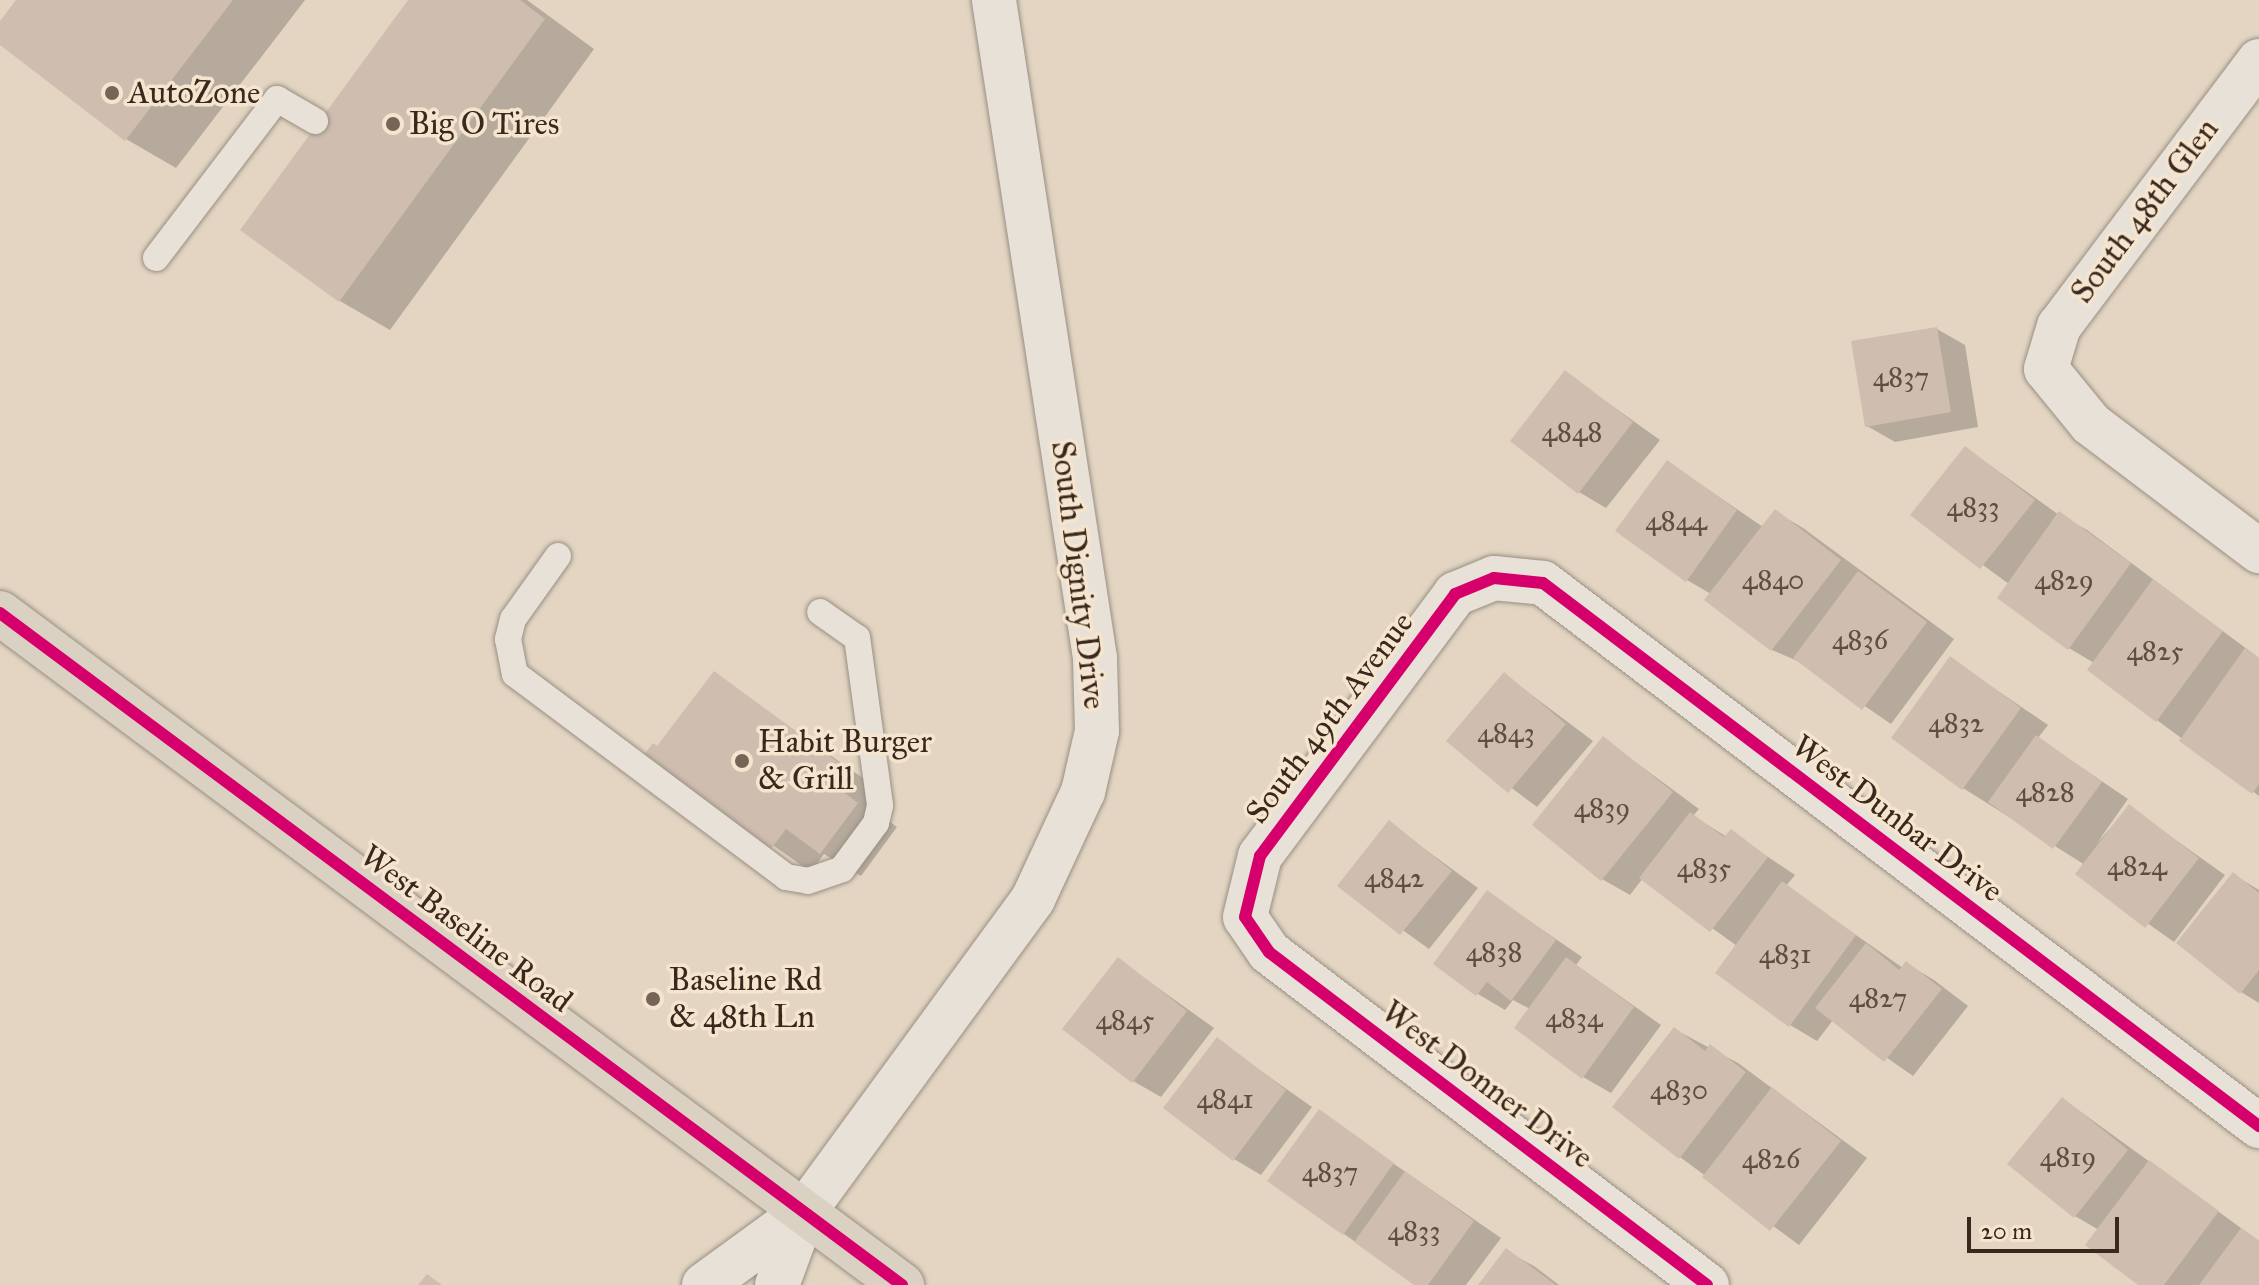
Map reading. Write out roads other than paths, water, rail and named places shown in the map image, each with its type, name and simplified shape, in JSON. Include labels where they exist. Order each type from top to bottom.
[{"type":"main road","name":"West Baseline Road","points":[[0,613],[902,1285]]},
{"type":"street","name":"South Dignity Drive","points":[[804,1212],[1033,899],[1083,792],[1097,731],[1095,658],[994,0]]},
{"type":"street","name":"South 48th Glen","points":[[2259,61],[2059,326],[2046,369],[2091,424],[2259,551]]},
{"type":"street","name":"South 49th Avenue","points":[[1245,917],[1260,856],[1455,594],[1494,578]]},
{"type":"street","name":"West Dunbar Drive","points":[[1494,578],[1543,583],[2259,1126]]},
{"type":"street","name":"West Donner Drive","points":[[1245,917],[1269,952],[1707,1285]]},
{"type":"street","points":[[704,1285],[804,1212]]},
{"type":"street","points":[[777,1285],[804,1212]]},
{"type":"lane","points":[[156,258],[269,106],[287,100],[315,121]]},
{"type":"lane","points":[[558,556],[513,619],[508,639],[515,674],[786,877],[808,881],[842,869],[876,823],[880,805],[857,638],[820,612]]},
{"type":"place","name":"AutoZone","points":[[112,93]]},
{"type":"place","name":"Big O Tires","points":[[393,124]]},
{"type":"place","name":"Habit Burger & Grill","points":[[742,761]]},
{"type":"place","name":"Baseline Rd & 48th Ln","points":[[653,999]]}]
